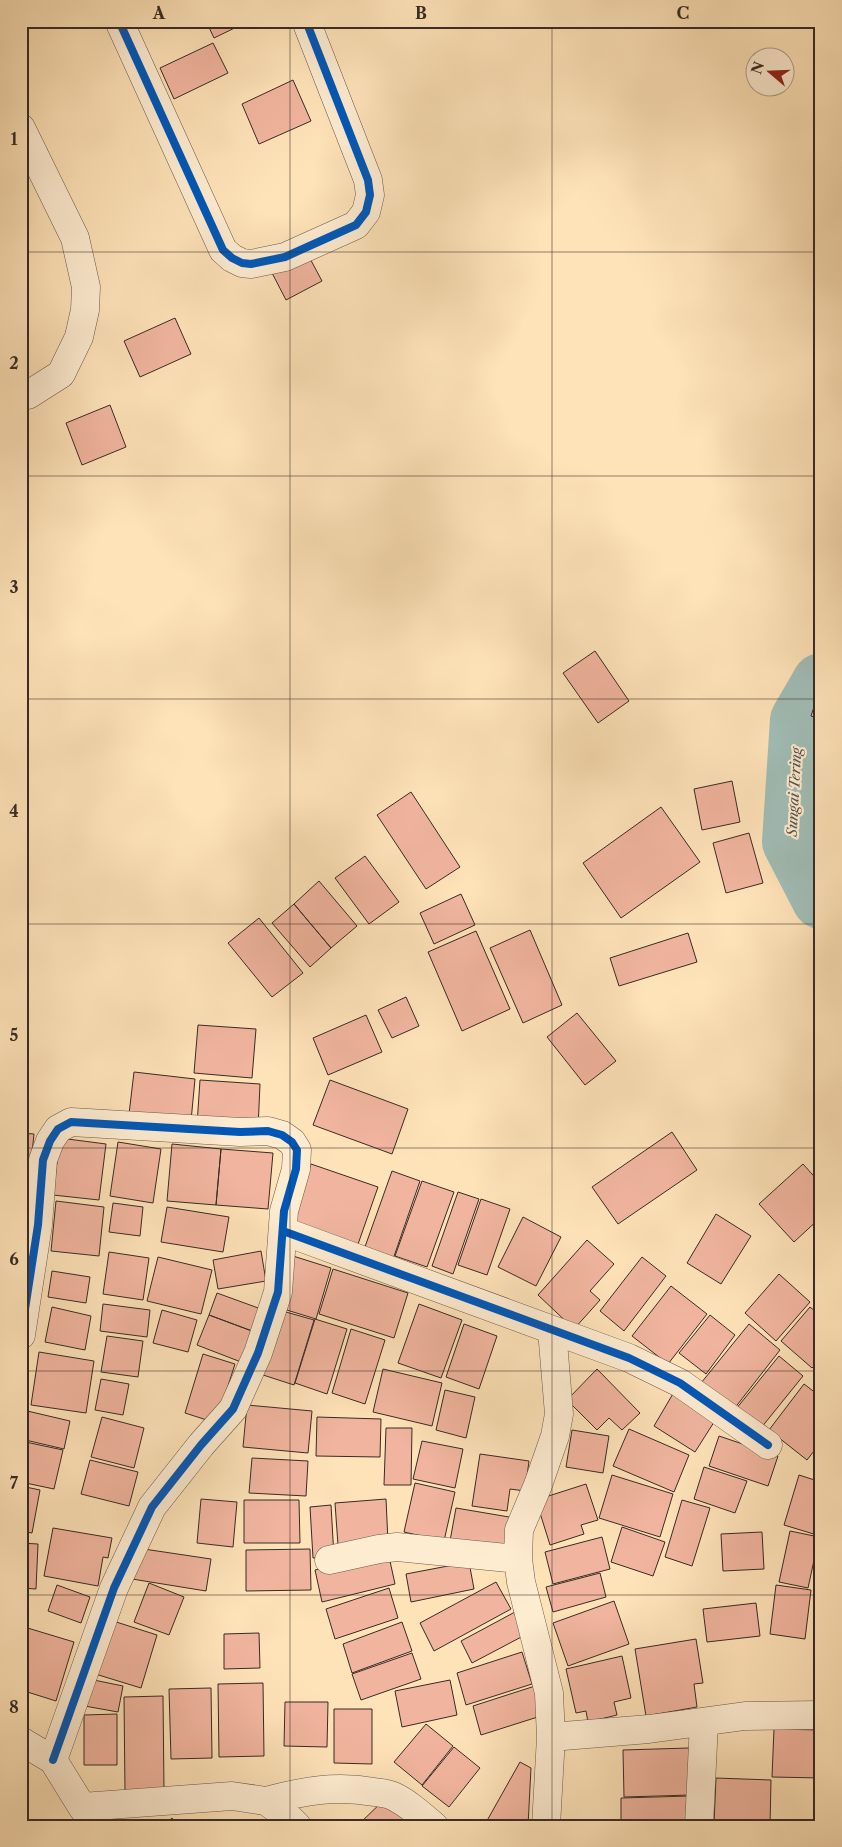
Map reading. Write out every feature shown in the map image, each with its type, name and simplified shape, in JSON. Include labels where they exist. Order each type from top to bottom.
[{"type":"street","points":[[119,21],[223,250],[232,258],[242,263],[251,264],[284,257],[356,225],[366,212],[370,195],[368,180],[306,21]]},
{"type":"street","points":[[21,128],[75,238],[86,287],[85,310],[79,338],[61,374],[28,395],[21,396]]},
{"type":"street","points":[[21,1335],[38,1225],[43,1160],[50,1141],[58,1129],[71,1122],[240,1132],[268,1131],[282,1135],[292,1142],[297,1150],[296,1169],[284,1211],[278,1292],[258,1353],[232,1409],[152,1507],[114,1588],[53,1760]]},
{"type":"street","points":[[283,1231],[629,1358],[680,1383],[768,1445]]},
{"type":"street","points":[[546,1826],[551,1737],[549,1693],[521,1582],[518,1559],[519,1530],[538,1485],[555,1436],[559,1414],[552,1330]]},
{"type":"street","points":[[329,1560],[397,1547],[518,1559]]},
{"type":"street","points":[[551,1737],[704,1722],[745,1716],[821,1715]]},
{"type":"street","points":[[699,1826],[704,1722]]},
{"type":"street","points":[[21,1741],[53,1760],[89,1816],[232,1796],[266,1802],[287,1816],[297,1826]]},
{"type":"street","points":[[266,1802],[299,1792],[323,1788],[360,1790],[391,1795],[406,1803],[434,1826]]},
{"type":"building","points":[[206,21],[249,21],[214,38]]},
{"type":"building","points":[[213,43],[228,73],[174,99],[160,68]]},
{"type":"building","points":[[293,80],[311,121],[259,144],[242,104]]},
{"type":"building","points":[[306,251],[322,281],[286,300],[270,269]]},
{"type":"building","points":[[175,318],[191,354],[140,377],[124,341]]},
{"type":"building","points":[[110,405],[126,447],[82,465],[66,423]]},
{"type":"building","points":[[595,651],[629,701],[598,723],[563,673]]},
{"type":"building","points":[[821,689],[821,719],[811,716]]},
{"type":"building","points":[[732,781],[740,822],[702,830],[694,789]]},
{"type":"building","points":[[411,792],[460,867],[426,889],[377,815]]},
{"type":"building","points":[[661,807],[700,862],[621,918],[583,863]]},
{"type":"building","points":[[749,833],[763,883],[726,893],[713,843]]},
{"type":"building","points":[[365,856],[399,902],[369,924],[335,878]]},
{"type":"building","points":[[319,881],[357,926],[331,948],[294,904]]},
{"type":"building","points":[[461,894],[475,925],[434,944],[420,913]]},
{"type":"building","points":[[294,904],[331,948],[310,967],[272,923]]},
{"type":"building","points":[[259,918],[303,973],[272,997],[228,943]]},
{"type":"building","points":[[530,930],[562,1005],[523,1023],[490,948]]},
{"type":"building","points":[[476,931],[510,1009],[462,1031],[428,952]]},
{"type":"building","points":[[688,933],[697,962],[619,986],[610,958]]},
{"type":"building","points":[[406,997],[419,1026],[392,1038],[378,1010]]},
{"type":"building","points":[[577,1013],[616,1061],[585,1085],[547,1037]]},
{"type":"building","points":[[366,1015],[382,1052],[328,1075],[313,1038]]},
{"type":"building","points":[[198,1025],[256,1029],[252,1078],[194,1073]]},
{"type":"building","points":[[134,1072],[195,1079],[191,1121],[129,1114]]},
{"type":"building","points":[[200,1080],[260,1084],[258,1129],[197,1125]]},
{"type":"building","points":[[330,1080],[408,1109],[392,1154],[313,1125]]},
{"type":"building","points":[[672,1132],[697,1170],[618,1224],[592,1187]]},
{"type":"building","points":[[21,1133],[34,1134],[24,1228],[21,1228]]},
{"type":"building","points":[[60,1138],[106,1144],[99,1200],[53,1195]]},
{"type":"building","points":[[118,1142],[161,1149],[153,1203],[110,1196]]},
{"type":"building","points":[[172,1144],[221,1149],[216,1205],[167,1201]]},
{"type":"building","points":[[221,1149],[273,1153],[268,1209],[216,1205]]},
{"type":"building","points":[[311,1164],[378,1187],[357,1247],[290,1224]]},
{"type":"building","points":[[803,1164],[821,1184],[821,1217],[794,1242],[759,1204]]},
{"type":"building","points":[[392,1171],[420,1181],[390,1268],[361,1258]]},
{"type":"building","points":[[422,1181],[454,1192],[427,1267],[395,1256]]},
{"type":"building","points":[[458,1192],[479,1199],[453,1274],[432,1266]]},
{"type":"building","points":[[481,1199],[510,1209],[487,1275],[458,1265]]},
{"type":"building","points":[[56,1201],[104,1207],[99,1256],[51,1251]]},
{"type":"building","points":[[113,1203],[143,1207],[140,1236],[109,1232]]},
{"type":"building","points":[[167,1207],[229,1217],[223,1252],[161,1242]]},
{"type":"building","points":[[716,1214],[751,1236],[721,1284],[687,1263]]},
{"type":"building","points":[[523,1217],[561,1237],[536,1286],[498,1267]]},
{"type":"building","points":[[587,1240],[614,1264],[590,1291],[600,1300],[574,1329],[538,1295]]},
{"type":"building","points":[[261,1251],[266,1281],[218,1289],[213,1260]]},
{"type":"building","points":[[109,1252],[149,1258],[143,1300],[103,1294]]},
{"type":"building","points":[[293,1256],[331,1268],[316,1319],[277,1307]]},
{"type":"building","points":[[158,1257],[212,1270],[201,1314],[147,1301]]},
{"type":"building","points":[[642,1257],[666,1276],[624,1331],[600,1311]]},
{"type":"building","points":[[333,1269],[408,1293],[394,1338],[319,1314]]},
{"type":"building","points":[[52,1271],[90,1277],[86,1303],[48,1297]]},
{"type":"building","points":[[779,1274],[810,1302],[776,1341],[745,1313]]},
{"type":"building","points":[[671,1286],[707,1314],[668,1364],[632,1336]]},
{"type":"building","points":[[217,1293],[261,1309],[252,1331],[209,1315]]},
{"type":"building","points":[[103,1304],[150,1310],[147,1337],[100,1331]]},
{"type":"building","points":[[419,1304],[462,1320],[441,1378],[398,1363]]},
{"type":"building","points":[[52,1307],[91,1316],[85,1350],[45,1342]]},
{"type":"building","points":[[810,1307],[821,1316],[821,1359],[812,1368],[781,1341]]},
{"type":"building","points":[[162,1310],[197,1320],[188,1352],[153,1343]]},
{"type":"building","points":[[279,1310],[314,1320],[294,1385],[260,1374]]},
{"type":"building","points":[[209,1315],[252,1331],[241,1362],[197,1345]]},
{"type":"building","points":[[710,1315],[735,1335],[706,1374],[679,1353]]},
{"type":"building","points":[[315,1319],[347,1329],[327,1394],[295,1383]]},
{"type":"building","points":[[464,1324],[497,1336],[479,1389],[446,1377]]},
{"type":"building","points":[[749,1324],[780,1350],[734,1409],[701,1383]]},
{"type":"building","points":[[351,1329],[385,1340],[365,1404],[332,1393]]},
{"type":"building","points":[[107,1336],[143,1341],[138,1377],[101,1372]]},
{"type":"building","points":[[39,1352],[94,1361],[86,1413],[31,1405]]},
{"type":"building","points":[[203,1354],[235,1364],[216,1423],[185,1413]]},
{"type":"building","points":[[779,1356],[803,1376],[761,1428],[736,1409]]},
{"type":"building","points":[[383,1369],[442,1383],[432,1426],[373,1412]]},
{"type":"building","points":[[597,1369],[640,1413],[622,1430],[609,1418],[597,1430],[567,1400]]},
{"type":"building","points":[[101,1379],[129,1384],[123,1415],[95,1410]]},
{"type":"building","points":[[804,1384],[821,1397],[821,1442],[807,1460],[769,1430]]},
{"type":"building","points":[[445,1390],[475,1397],[466,1438],[436,1430]]},
{"type":"building","points":[[674,1392],[716,1419],[695,1452],[654,1426]]},
{"type":"building","points":[[247,1405],[312,1411],[308,1453],[243,1447]]},
{"type":"building","points":[[23,1410],[70,1421],[64,1449],[21,1439]]},
{"type":"building","points":[[102,1417],[144,1428],[134,1468],[91,1457]]},
{"type":"building","points":[[317,1417],[381,1419],[380,1457],[316,1456]]},
{"type":"building","points":[[386,1428],[412,1428],[411,1485],[384,1485]]},
{"type":"building","points":[[629,1429],[689,1455],[674,1492],[613,1466]]},
{"type":"building","points":[[572,1430],[609,1436],[603,1473],[566,1467]]},
{"type":"building","points":[[719,1436],[778,1456],[768,1486],[709,1466]]},
{"type":"building","points":[[21,1441],[63,1450],[54,1489],[21,1482]]},
{"type":"building","points":[[422,1441],[463,1449],[455,1488],[413,1479]]},
{"type":"building","points":[[480,1454],[529,1461],[525,1491],[510,1489],[507,1511],[472,1506]]},
{"type":"building","points":[[252,1458],[308,1461],[306,1496],[249,1493]]},
{"type":"building","points":[[90,1460],[138,1472],[129,1506],[81,1494]]},
{"type":"building","points":[[704,1467],[747,1481],[735,1513],[694,1499]]},
{"type":"building","points":[[612,1475],[673,1494],[660,1537],[599,1518]]},
{"type":"building","points":[[799,1475],[821,1482],[821,1524],[817,1535],[784,1525]]},
{"type":"building","points":[[415,1483],[455,1492],[444,1541],[404,1532]]},
{"type":"building","points":[[586,1484],[598,1520],[581,1525],[584,1534],[550,1545],[536,1500]]},
{"type":"building","points":[[21,1486],[40,1490],[32,1533],[21,1531]]},
{"type":"building","points":[[201,1499],[237,1502],[233,1547],[197,1543]]},
{"type":"building","points":[[386,1499],[388,1542],[338,1545],[335,1503]]},
{"type":"building","points":[[244,1500],[299,1500],[300,1543],[244,1543]]},
{"type":"building","points":[[682,1500],[710,1508],[692,1566],[665,1557]]},
{"type":"building","points":[[331,1505],[334,1557],[313,1558],[310,1507]]},
{"type":"building","points":[[456,1508],[515,1518],[509,1551],[450,1541]]},
{"type":"building","points":[[622,1527],[665,1542],[653,1576],[611,1562]]},
{"type":"building","points":[[53,1528],[112,1538],[108,1558],[103,1557],[98,1586],[44,1576]]},
{"type":"building","points":[[790,1531],[819,1537],[808,1588],[779,1582]]},
{"type":"building","points":[[762,1532],[764,1569],[723,1571],[721,1534]]},
{"type":"building","points":[[602,1537],[610,1569],[553,1584],[545,1552]]},
{"type":"building","points":[[21,1543],[38,1544],[36,1589],[21,1588]]},
{"type":"building","points":[[137,1548],[211,1559],[206,1591],[132,1579]]},
{"type":"building","points":[[310,1549],[311,1590],[246,1591],[246,1550]]},
{"type":"building","points":[[388,1552],[395,1584],[322,1602],[315,1570]]},
{"type":"building","points":[[469,1562],[474,1589],[411,1602],[406,1574]]},
{"type":"building","points":[[600,1573],[606,1597],[553,1612],[546,1587]]},
{"type":"building","points":[[496,1582],[511,1609],[434,1651],[420,1623]]},
{"type":"building","points":[[149,1583],[184,1597],[169,1635],[134,1622]]},
{"type":"building","points":[[57,1585],[90,1597],[81,1623],[48,1611]]},
{"type":"building","points":[[776,1585],[811,1590],[805,1639],[770,1634]]},
{"type":"building","points":[[389,1588],[398,1618],[335,1639],[326,1609]]},
{"type":"building","points":[[614,1601],[629,1644],[568,1666],[553,1623]]},
{"type":"building","points":[[756,1603],[760,1636],[707,1642],[703,1609]]},
{"type":"building","points":[[515,1612],[527,1634],[472,1663],[461,1641]]},
{"type":"building","points":[[110,1620],[157,1635],[141,1688],[92,1673]]},
{"type":"building","points":[[402,1622],[412,1651],[352,1673],[343,1644]]},
{"type":"building","points":[[21,1626],[74,1642],[56,1701],[21,1690]]},
{"type":"building","points":[[259,1633],[260,1668],[224,1669],[224,1634]]},
{"type":"building","points":[[696,1639],[703,1683],[694,1684],[697,1707],[646,1716],[635,1649]]},
{"type":"building","points":[[522,1652],[532,1684],[466,1705],[457,1673]]},
{"type":"building","points":[[412,1653],[421,1679],[361,1700],[352,1674]]},
{"type":"building","points":[[622,1656],[631,1698],[614,1702],[617,1715],[588,1722],[586,1711],[576,1713],[566,1669]]},
{"type":"building","points":[[84,1678],[123,1686],[118,1712],[79,1705]]},
{"type":"building","points":[[450,1680],[457,1715],[402,1727],[395,1691]]},
{"type":"building","points":[[263,1683],[264,1756],[219,1757],[218,1684]]},
{"type":"building","points":[[535,1686],[544,1715],[481,1735],[473,1706]]},
{"type":"building","points":[[211,1688],[212,1758],[171,1759],[169,1689]]},
{"type":"building","points":[[163,1696],[164,1791],[125,1792],[124,1697]]},
{"type":"building","points":[[285,1702],[328,1702],[327,1747],[284,1746]]},
{"type":"building","points":[[334,1709],[372,1709],[372,1764],[334,1763]]},
{"type":"building","points":[[117,1714],[117,1765],[84,1765],[84,1715]]},
{"type":"building","points":[[426,1724],[453,1746],[422,1785],[394,1762]]},
{"type":"building","points":[[774,1729],[821,1730],[821,1778],[772,1777]]},
{"type":"building","points":[[454,1747],[480,1768],[449,1807],[422,1786]]},
{"type":"building","points":[[689,1748],[690,1795],[624,1797],[623,1750]]},
{"type":"building","points":[[520,1762],[531,1768],[528,1826],[484,1826]]},
{"type":"building","points":[[716,1778],[771,1780],[770,1826],[714,1824]]},
{"type":"building","points":[[690,1796],[691,1826],[621,1826],[621,1798]]},
{"type":"building","points":[[387,1797],[414,1826],[357,1826]]},
{"type":"building","points":[[172,1818],[179,1826],[163,1826]]},
{"type":"waterway","name":"Sungai Tering","points":[[821,682],[799,720],[791,842],[821,900]]},
{"type":"waterway","points":[[821,1678],[821,1693]]},
{"type":"cycle path","points":[[119,21],[223,250],[232,258],[242,263],[251,264],[285,257],[356,225],[366,212],[370,195],[368,180],[306,21]]},
{"type":"cycle path","points":[[21,1335],[38,1225],[43,1160],[50,1141],[58,1129],[71,1122],[240,1132],[268,1131],[282,1135],[292,1142],[297,1150],[296,1169],[284,1211],[278,1292],[258,1353],[233,1409],[201,1445],[152,1507],[114,1588],[53,1760]]},
{"type":"cycle path","points":[[283,1231],[629,1358],[680,1383],[768,1445]]}]
